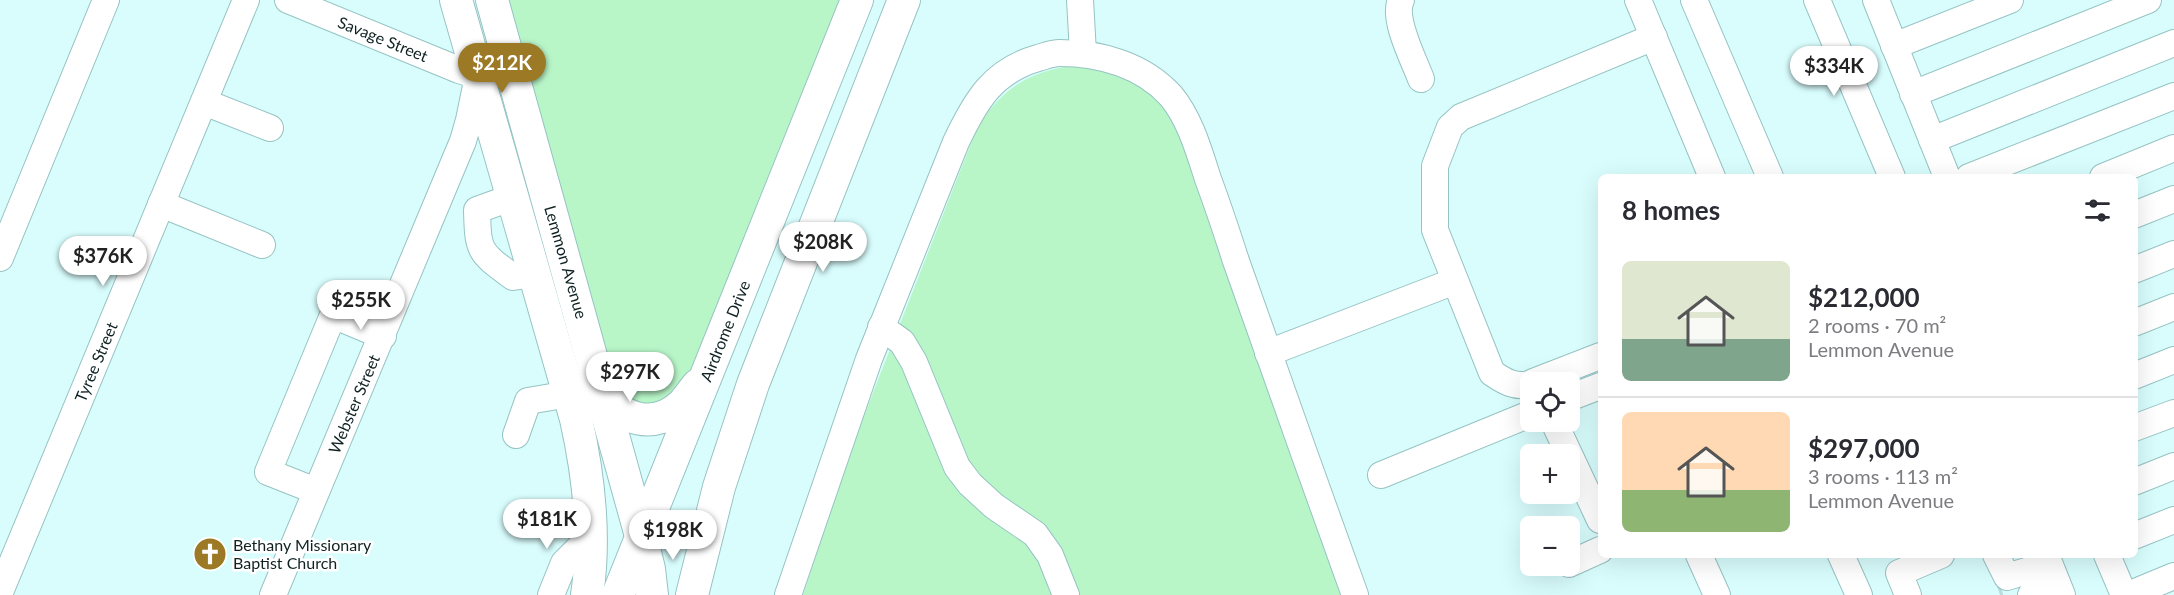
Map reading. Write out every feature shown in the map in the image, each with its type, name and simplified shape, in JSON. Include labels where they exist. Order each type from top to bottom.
[{"type":"main road","name":"Lemmon Avenue","points":[[456,0],[569,394],[584,456],[589,490],[591,536],[587,595]]},
{"type":"main road","name":"Lemmon Avenue","points":[[492,0],[641,536],[649,569],[652,595]]},
{"type":"main road","name":"Airdrome Drive","points":[[618,595],[857,0]]},
{"type":"main road","points":[[692,595],[719,487],[737,428],[904,0]]},
{"type":"main road","points":[[478,76],[511,65]]},
{"type":"main road","points":[[596,372],[609,400],[618,410],[633,418],[649,420],[664,416],[682,405],[708,373]]},
{"type":"street","points":[[0,258],[105,0]]},
{"type":"street","name":"Tyree Street","points":[[0,592],[246,0]]},
{"type":"street","name":"Savage Street","points":[[288,0],[478,76]]},
{"type":"street","points":[[1080,0],[1083,53]]},
{"type":"street","points":[[1401,0],[1398,6],[1400,23],[1421,79]]},
{"type":"street","points":[[1638,0],[1711,174]]},
{"type":"street","points":[[1694,0],[1769,174]]},
{"type":"street","points":[[1817,0],[1891,174]]},
{"type":"street","points":[[1894,46],[2010,0]]},
{"type":"street","points":[[1913,94],[2148,0]]},
{"type":"street","points":[[1879,1],[1894,46],[1946,174]]},
{"type":"street","points":[[1520,384],[1508,384],[1492,374],[1435,230],[1435,166],[1450,127],[1461,117],[1654,37]]},
{"type":"street","points":[[1932,140],[2174,43]]},
{"type":"street","points":[[788,595],[835,454],[881,327],[970,112],[999,76],[1023,62],[1054,53],[1083,53],[1115,60],[1149,77],[1171,97],[1192,133],[1355,595]]},
{"type":"street","name":"Webster Street","points":[[273,595],[463,141],[478,76]]},
{"type":"street","points":[[1977,174],[2174,96]]},
{"type":"street","points":[[204,102],[270,128]]},
{"type":"street","points":[[2110,174],[2174,148]]},
{"type":"street","points":[[513,197],[477,210],[478,243],[488,259],[513,277],[534,274]]},
{"type":"street","points":[[2138,213],[2174,199]]},
{"type":"street","points":[[161,204],[262,245]]},
{"type":"street","points":[[2138,268],[2174,254]]},
{"type":"street","points":[[1268,353],[1455,281]]},
{"type":"street","points":[[2138,321],[2174,307]]},
{"type":"street","points":[[316,491],[268,472],[333,315],[383,336]]},
{"type":"street","points":[[881,327],[902,342],[914,362],[957,466],[970,484],[994,506],[1035,534],[1050,555],[1066,595]]},
{"type":"street","points":[[1560,372],[1598,357]]},
{"type":"street","points":[[2138,374],[2174,360]]},
{"type":"street","points":[[1580,394],[1598,387]]},
{"type":"street","points":[[516,435],[528,401],[569,394]]},
{"type":"street","points":[[2138,426],[2174,413]]},
{"type":"street","points":[[1381,476],[1520,418]]},
{"type":"street","points":[[1559,432],[1598,516]]},
{"type":"street","points":[[2138,480],[2174,466]]},
{"type":"street","points":[[2138,534],[2174,520]]},
{"type":"street","points":[[551,595],[564,564],[591,536]]},
{"type":"street","points":[[1580,559],[1598,551]]},
{"type":"street","points":[[1700,558],[1718,595]]},
{"type":"street","points":[[1842,558],[1859,595]]},
{"type":"street","points":[[1900,588],[1937,558]]},
{"type":"street","points":[[2108,558],[2126,595],[2174,576]]},
{"type":"street","points":[[2005,580],[2053,574]]},
{"type":"street","points":[[2031,595],[2053,574]]},
{"type":"green space","points":[[501,0],[843,0],[683,397],[663,410],[625,400],[613,380]]},
{"type":"green space","points":[[1076,65],[1113,72],[1142,87],[1165,110],[1184,142],[1345,595],[803,595],[854,441],[979,123],[1000,99],[1021,82],[1032,76]]},
{"type":"place","name":"Bethany Missionary Baptist Church","points":[[210,554]]}]
